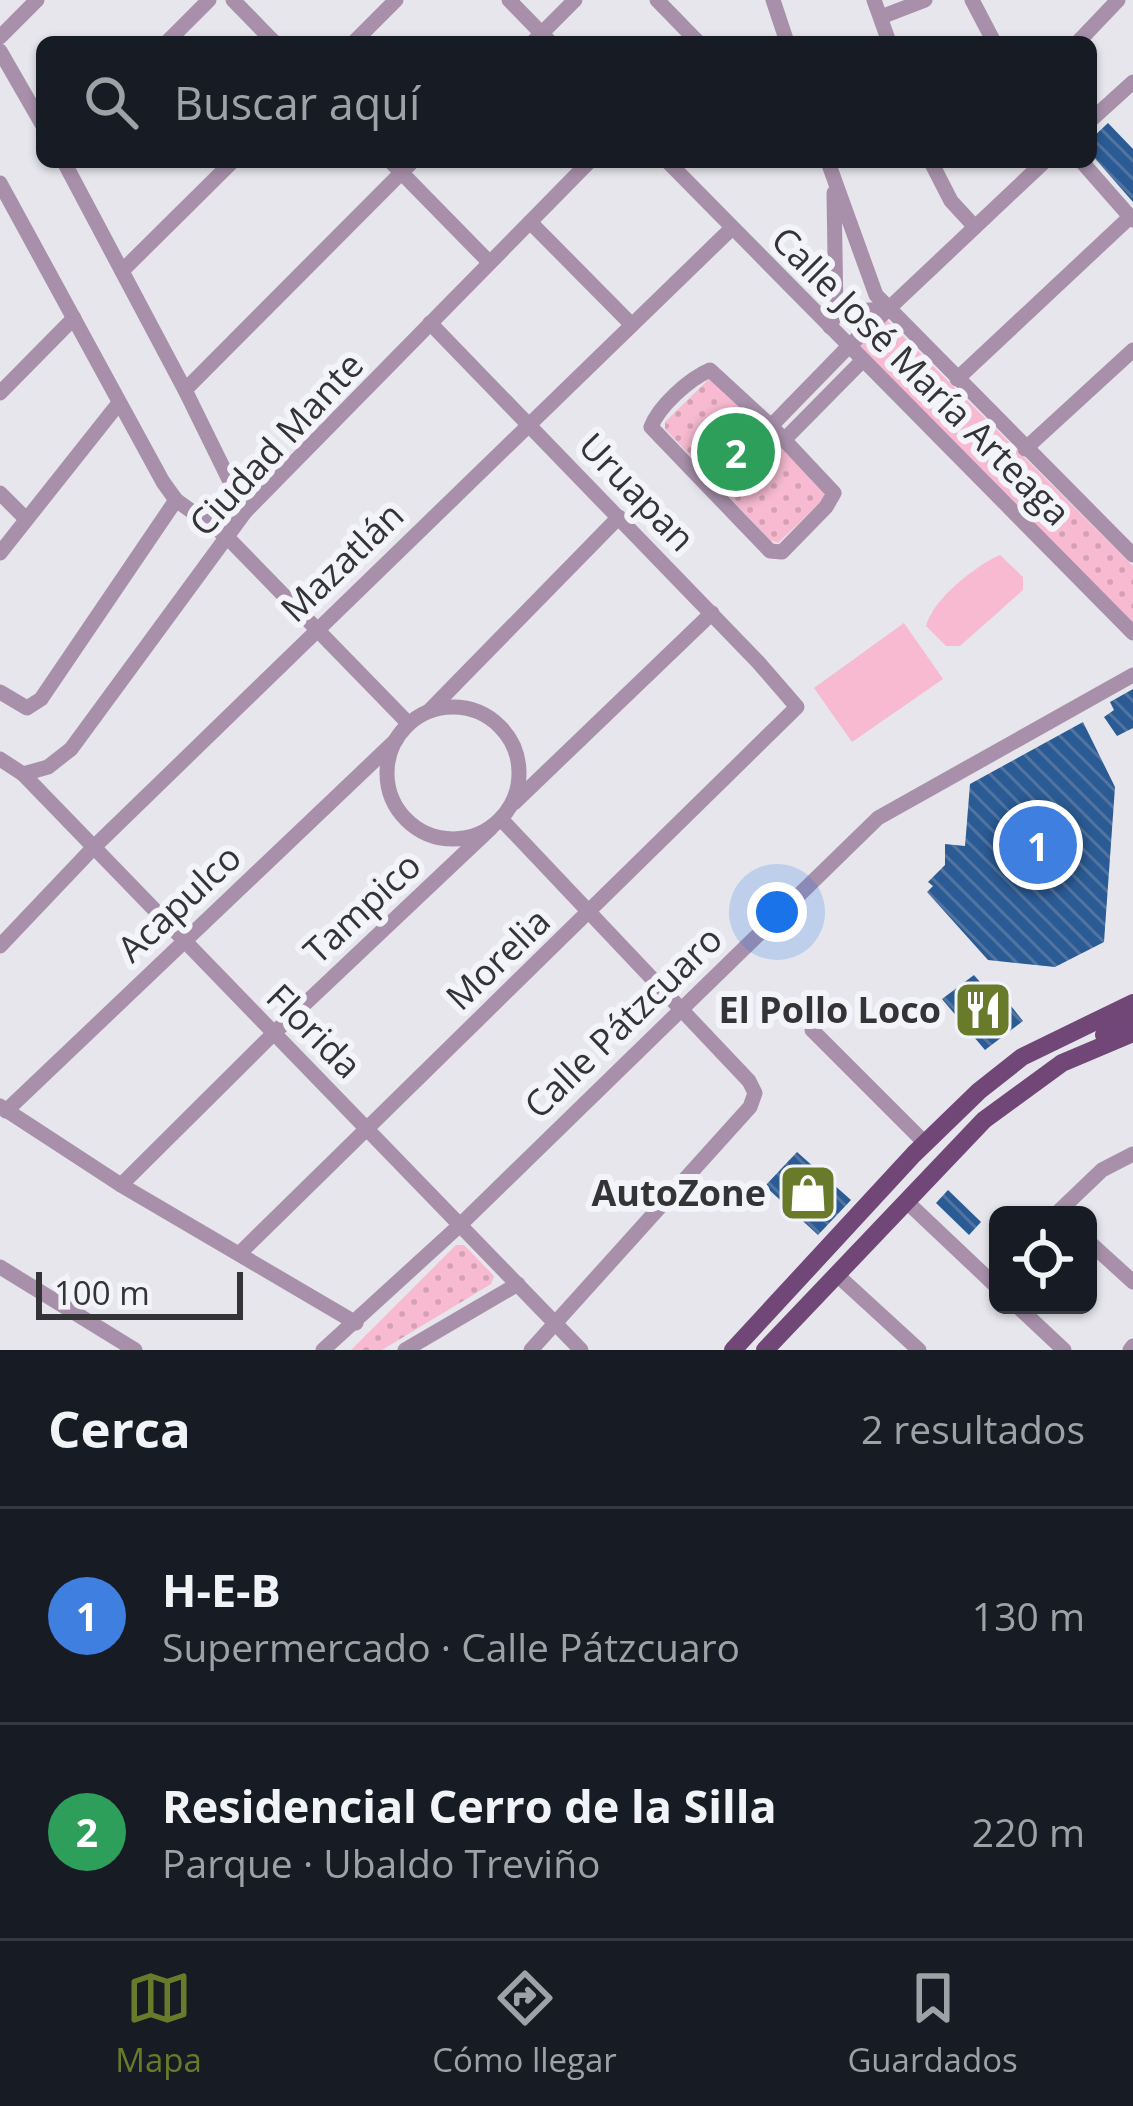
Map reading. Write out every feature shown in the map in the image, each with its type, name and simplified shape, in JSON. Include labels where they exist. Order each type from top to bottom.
[{"type":"main road","points":[[733,1350],[932,1136],[1022,1057],[1133,1003]]},
{"type":"main road","points":[[1101,1046],[1105,1034],[1133,1017]]},
{"type":"main road","points":[[765,1350],[962,1142],[1031,1083],[1133,1033]]},
{"type":"main road","points":[[932,1136],[962,1142]]},
{"type":"main road","points":[[905,1201],[928,1162],[932,1136]]},
{"type":"street","points":[[0,37],[37,0]]},
{"type":"street","points":[[173,36],[209,0]]},
{"type":"street","points":[[233,0],[268,36]]},
{"type":"street","points":[[359,36],[396,0]]},
{"type":"street","points":[[508,0],[538,36]]},
{"type":"street","points":[[544,36],[575,0]]},
{"type":"street","points":[[657,0],[692,36]]},
{"type":"street","points":[[773,0],[785,36]]},
{"type":"street","points":[[874,0],[887,36]]},
{"type":"street","points":[[881,17],[925,0]]},
{"type":"street","points":[[972,0],[991,36]]},
{"type":"street","points":[[1084,36],[1118,0]]},
{"type":"street","points":[[0,51],[36,114]]},
{"type":"street","points":[[1097,115],[1133,82]]},
{"type":"street","points":[[67,168],[245,512]]},
{"type":"street","points":[[122,272],[226,168]]},
{"type":"street","points":[[185,390],[399,168]]},
{"type":"street","points":[[403,168],[489,262]]},
{"type":"street","name":"Ciudad Mante","points":[[23,774],[47,766],[71,749],[245,512],[584,168]]},
{"type":"street","name":"Calle José María Arteaga","points":[[674,168],[833,320],[862,360],[1133,632]]},
{"type":"street","points":[[829,168],[833,320],[887,309]]},
{"type":"street","name":"Calle José María Arteaga","points":[[830,168],[872,289],[887,309],[1133,555]]},
{"type":"street","points":[[934,168],[940,185],[975,227]]},
{"type":"street","points":[[771,426],[1038,168]]},
{"type":"street","points":[[957,379],[1132,218],[1087,168]]},
{"type":"street","points":[[0,183],[5,209],[74,318],[176,500],[226,536],[410,724]]},
{"type":"street","points":[[530,222],[632,326]]},
{"type":"street","name":"Mazatlán","points":[[0,946],[317,628],[732,228]]},
{"type":"street","points":[[0,393],[74,318]]},
{"type":"street","name":"Uruapan","points":[[430,323],[797,707]]},
{"type":"street","points":[[1025,448],[1133,350]]},
{"type":"street","points":[[784,440],[862,360]]},
{"type":"street","points":[[710,370],[771,426],[834,493],[826,508],[777,554],[652,427],[655,417],[698,375],[710,370]]},
{"type":"street","points":[[0,553],[119,403]]},
{"type":"street","points":[[0,493],[26,519]]},
{"type":"street","points":[[0,692],[27,708],[41,699],[176,500]]},
{"type":"street","points":[[619,517],[396,740],[387,774],[397,808],[408,822],[439,838],[457,839],[495,824],[712,614]]},
{"type":"street","name":"Calle Pátzcuaro","points":[[323,1350],[460,1225],[878,818],[1133,675]]},
{"type":"street","name":"Morelia","points":[[240,1253],[797,707]]},
{"type":"street","points":[[428,712],[468,708],[503,729],[519,765],[512,805]]},
{"type":"street","name":"Acapulco","points":[[3,1109],[396,740]]},
{"type":"street","name":"Florida","points":[[0,759],[23,774],[581,1350]]},
{"type":"street","points":[[495,824],[680,1007],[749,1081],[755,1094],[750,1107],[531,1350]]},
{"type":"street","name":"Tampico","points":[[122,1185],[495,824]]},
{"type":"street","points":[[812,1030],[932,1136]]},
{"type":"street","points":[[3,1109],[356,1323]]},
{"type":"street","points":[[1065,1206],[1102,1169],[1133,1154]]},
{"type":"street","points":[[905,1201],[989,1280]]},
{"type":"street","points":[[1097,1249],[1133,1282]]},
{"type":"street","points":[[0,1268],[135,1350]]},
{"type":"street","points":[[836,1274],[913,1347]]},
{"type":"street","points":[[405,1350],[518,1284]]},
{"type":"street","points":[[1026,1314],[1064,1350]]},
{"type":"shaded area","points":[[887,320],[1133,566],[1133,627],[857,348]]},
{"type":"shaded area","points":[[708,380],[715,381],[824,492],[824,499],[778,543],[665,429],[665,422]]},
{"type":"shaded area","points":[[1000,555],[1023,577],[1023,590],[960,646],[946,646],[926,626],[930,616],[956,584]]},
{"type":"shaded area","points":[[904,623],[943,679],[852,742],[814,688]]},
{"type":"shaded area","points":[[456,1245],[464,1245],[494,1276],[491,1284],[382,1350],[351,1350]]},
{"type":"building","points":[[1108,123],[1133,149],[1133,202],[1097,161],[1097,133]]},
{"type":"building","points":[[1133,689],[1133,728],[1117,736],[1104,717],[1114,710],[1110,702]]},
{"type":"building","points":[[1083,722],[1115,787],[1104,942],[1055,967],[988,960],[927,892],[933,886],[928,882],[945,865],[945,844],[965,846],[970,784]]},
{"type":"building","name":"El Pollo Loco","points":[[974,975],[989,992],[996,987],[1023,1021],[985,1050],[942,999]]},
{"type":"building","name":"AutoZone","points":[[797,1152],[851,1200],[818,1235],[765,1186]]},
{"type":"building","points":[[948,1190],[981,1222],[969,1235],[936,1203]]},
{"type":"place","name":"Residencial Cerro de la Silla","points":[[736,452]]},
{"type":"place","name":"H-E-B","points":[[1038,845]]},
{"type":"place","name":"El Pollo Loco","points":[[983,1010]]},
{"type":"place","name":"AutoZone","points":[[808,1193]]}]
